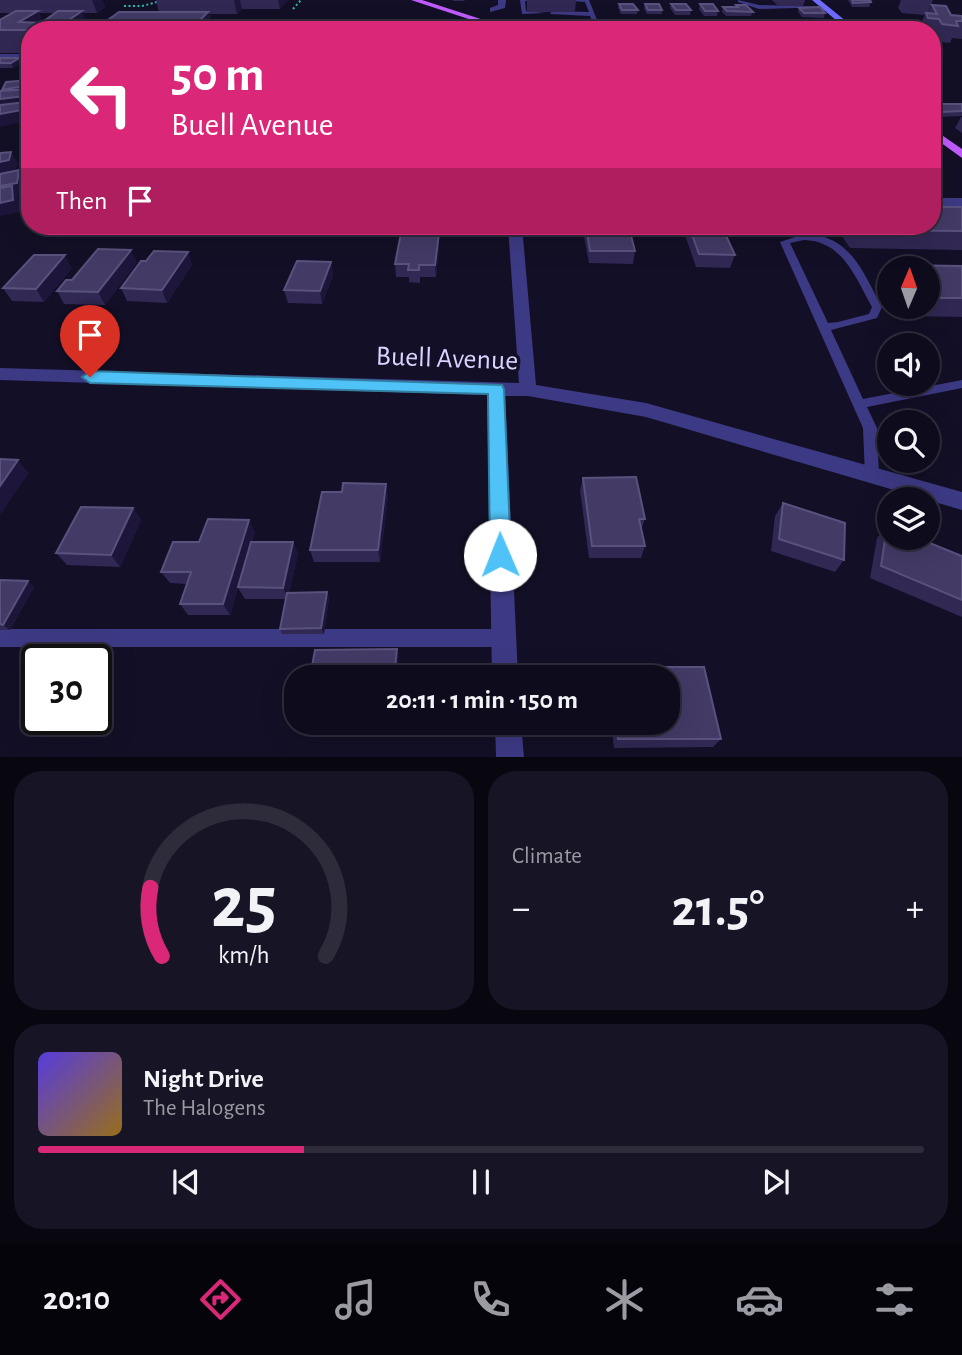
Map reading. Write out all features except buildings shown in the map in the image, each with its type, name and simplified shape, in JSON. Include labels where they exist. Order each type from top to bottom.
[{"type":"main road","points":[[415,0],[480,21]]},
{"type":"main road","points":[[941,138],[962,155]]},
{"type":"street","points":[[493,10],[502,6],[502,0]]},
{"type":"street","points":[[816,0],[838,21]]},
{"type":"street","points":[[941,202],[962,202]]},
{"type":"street","points":[[516,235],[528,390]]},
{"type":"street","name":"Buell Avenue","points":[[3,378],[528,390],[646,410],[962,501]]},
{"type":"street","points":[[496,389],[504,665]]},
{"type":"street","points":[[509,735],[510,757]]},
{"type":"lane","points":[[543,13],[524,13],[522,0],[587,1],[595,21]]},
{"type":"lane","points":[[740,1],[759,7],[825,7]]},
{"type":"lane","points":[[552,13],[592,14]]},
{"type":"lane","points":[[0,56],[21,56]]},
{"type":"lane","points":[[823,327],[838,326],[873,316],[877,307],[841,247],[822,236],[801,235],[785,242],[823,327],[870,428],[872,475]]},
{"type":"lane","points":[[859,404],[962,384]]},
{"type":"lane","points":[[0,638],[503,638]]},
{"type":"path","points":[[138,11],[148,4]]},
{"type":"route","points":[[90,377],[496,389],[500,555]]}]
